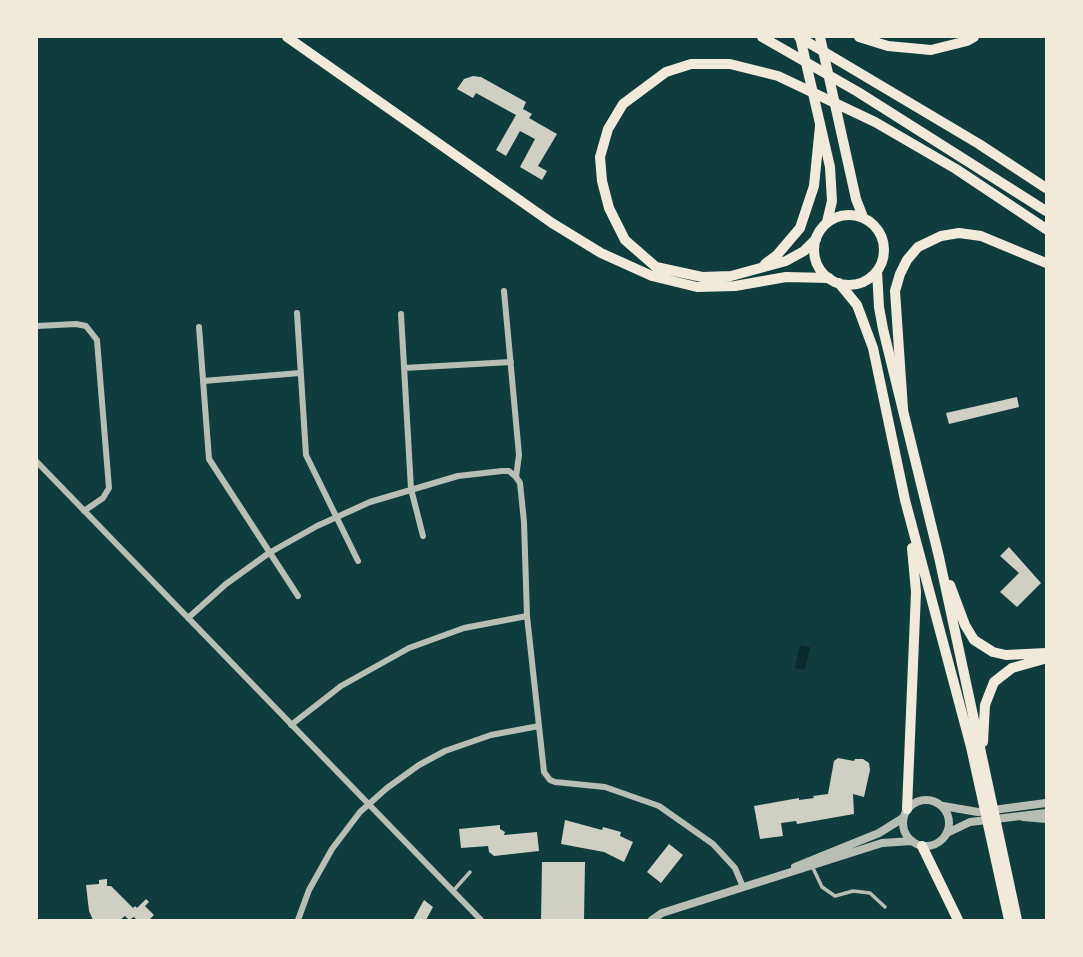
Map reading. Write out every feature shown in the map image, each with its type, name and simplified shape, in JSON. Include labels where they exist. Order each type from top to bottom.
[{"type":"highway","points":[[287,37],[552,223],[601,253],[652,276],[697,288],[735,286],[786,277],[834,281]]},
{"type":"highway","points":[[762,37],[971,162],[1046,211]]},
{"type":"highway","points":[[799,37],[816,41],[1046,188]]},
{"type":"highway","points":[[859,37],[888,46],[931,50],[974,37]]},
{"type":"highway","points":[[816,239],[795,257],[731,276],[702,277],[656,267],[625,240],[609,208],[602,181],[600,157],[608,129],[623,104],[666,72],[691,64],[730,64],[778,76],[876,122],[956,169],[1046,229]]},
{"type":"highway","points":[[757,269],[777,255],[800,228],[814,186],[820,126]]},
{"type":"highway","points":[[903,409],[895,291],[907,260],[918,247],[941,236],[970,234],[1005,244],[1046,263]]},
{"type":"main road","points":[[799,37],[831,177],[832,201],[827,222],[816,239],[816,261],[821,271],[851,295],[866,323],[905,499],[984,788],[1009,920]]},
{"type":"main road","points":[[816,41],[863,218]]},
{"type":"main road","points":[[827,222],[838,216],[851,214],[863,218],[878,229],[884,245],[882,263],[877,271],[860,283],[834,281]]},
{"type":"main road","points":[[877,271],[879,307],[939,557],[982,756]]},
{"type":"main road","points":[[905,499],[916,592],[905,814]]},
{"type":"main road","points":[[939,557],[965,625],[974,640],[993,652],[1006,655],[1046,653]]},
{"type":"main road","points":[[984,788],[982,756],[985,705],[995,681],[1012,667],[1046,659]]},
{"type":"main road","points":[[917,843],[958,920]]},
{"type":"main road","points":[[997,851],[1017,920]]},
{"type":"street","points":[[504,291],[519,455],[516,477]]},
{"type":"street","points":[[297,313],[306,455],[358,561]]},
{"type":"street","points":[[401,314],[411,489],[423,536]]},
{"type":"street","points":[[37,326],[86,326],[97,340],[109,488],[103,498],[84,511]]},
{"type":"street","points":[[199,327],[209,459],[298,596]]},
{"type":"street","points":[[404,368],[511,362]]},
{"type":"street","points":[[203,381],[300,373]]},
{"type":"street","points":[[37,462],[481,920]]},
{"type":"street","points":[[188,618],[240,573],[269,553],[336,517],[370,502],[446,479],[488,471],[509,471],[516,477],[521,490],[527,616],[542,765],[546,776],[562,784],[605,787],[659,806],[713,844],[735,867],[743,887]]},
{"type":"street","points":[[292,725],[341,686],[409,648],[464,628],[527,616]]},
{"type":"street","points":[[298,920],[309,890],[327,858],[352,821],[368,804],[411,771],[445,751],[491,735],[539,726]]},
{"type":"street","points":[[657,919],[880,833],[920,800],[928,799],[943,806],[978,812],[1046,803]]},
{"type":"street","points":[[943,806],[950,819],[947,833]]},
{"type":"street","points":[[743,887],[882,843],[937,844],[947,833],[970,822],[1046,813]]},
{"type":"street","points":[[905,814],[906,834],[917,843]]},
{"type":"street","points":[[1018,817],[1046,820]]},
{"type":"lane","points":[[812,866],[822,887],[835,897],[853,891],[870,893],[885,907]]},
{"type":"lane","points":[[452,891],[470,872]]},
{"type":"water","points":[[800,645],[810,647],[805,670],[795,668]]},
{"type":"building","points":[[481,77],[526,102],[523,109],[532,114],[529,118],[557,134],[538,166],[547,171],[542,180],[520,167],[535,139],[520,131],[506,156],[496,150],[516,115],[476,93],[473,98],[457,89],[464,79]]},
{"type":"building","points":[[1017,397],[1019,407],[949,424],[946,413]]},
{"type":"building","points":[[1009,547],[1041,583],[1017,607],[1000,592],[1019,573],[1000,556]]},
{"type":"building","points":[[838,758],[854,761],[863,759],[869,763],[864,797],[853,794],[854,814],[797,824],[796,821],[781,823],[783,836],[760,839],[754,806],[828,794],[834,761]]},
{"type":"building","points":[[565,820],[621,832],[620,836],[633,842],[624,862],[604,852],[561,844]]},
{"type":"building","points":[[500,825],[504,835],[537,832],[539,851],[494,856],[489,852],[488,846],[461,848],[459,829]]},
{"type":"building","points":[[669,844],[683,855],[661,883],[647,872]]},
{"type":"building","points":[[542,862],[585,862],[584,920],[541,920]]},
{"type":"building","points":[[107,879],[107,886],[111,886],[133,908],[137,908],[146,899],[149,902],[145,906],[154,915],[149,920],[137,920],[134,917],[129,920],[125,916],[120,920],[93,920],[89,911],[86,885],[99,884],[99,880]]},
{"type":"building","points":[[424,900],[433,907],[426,920],[413,920]]}]
